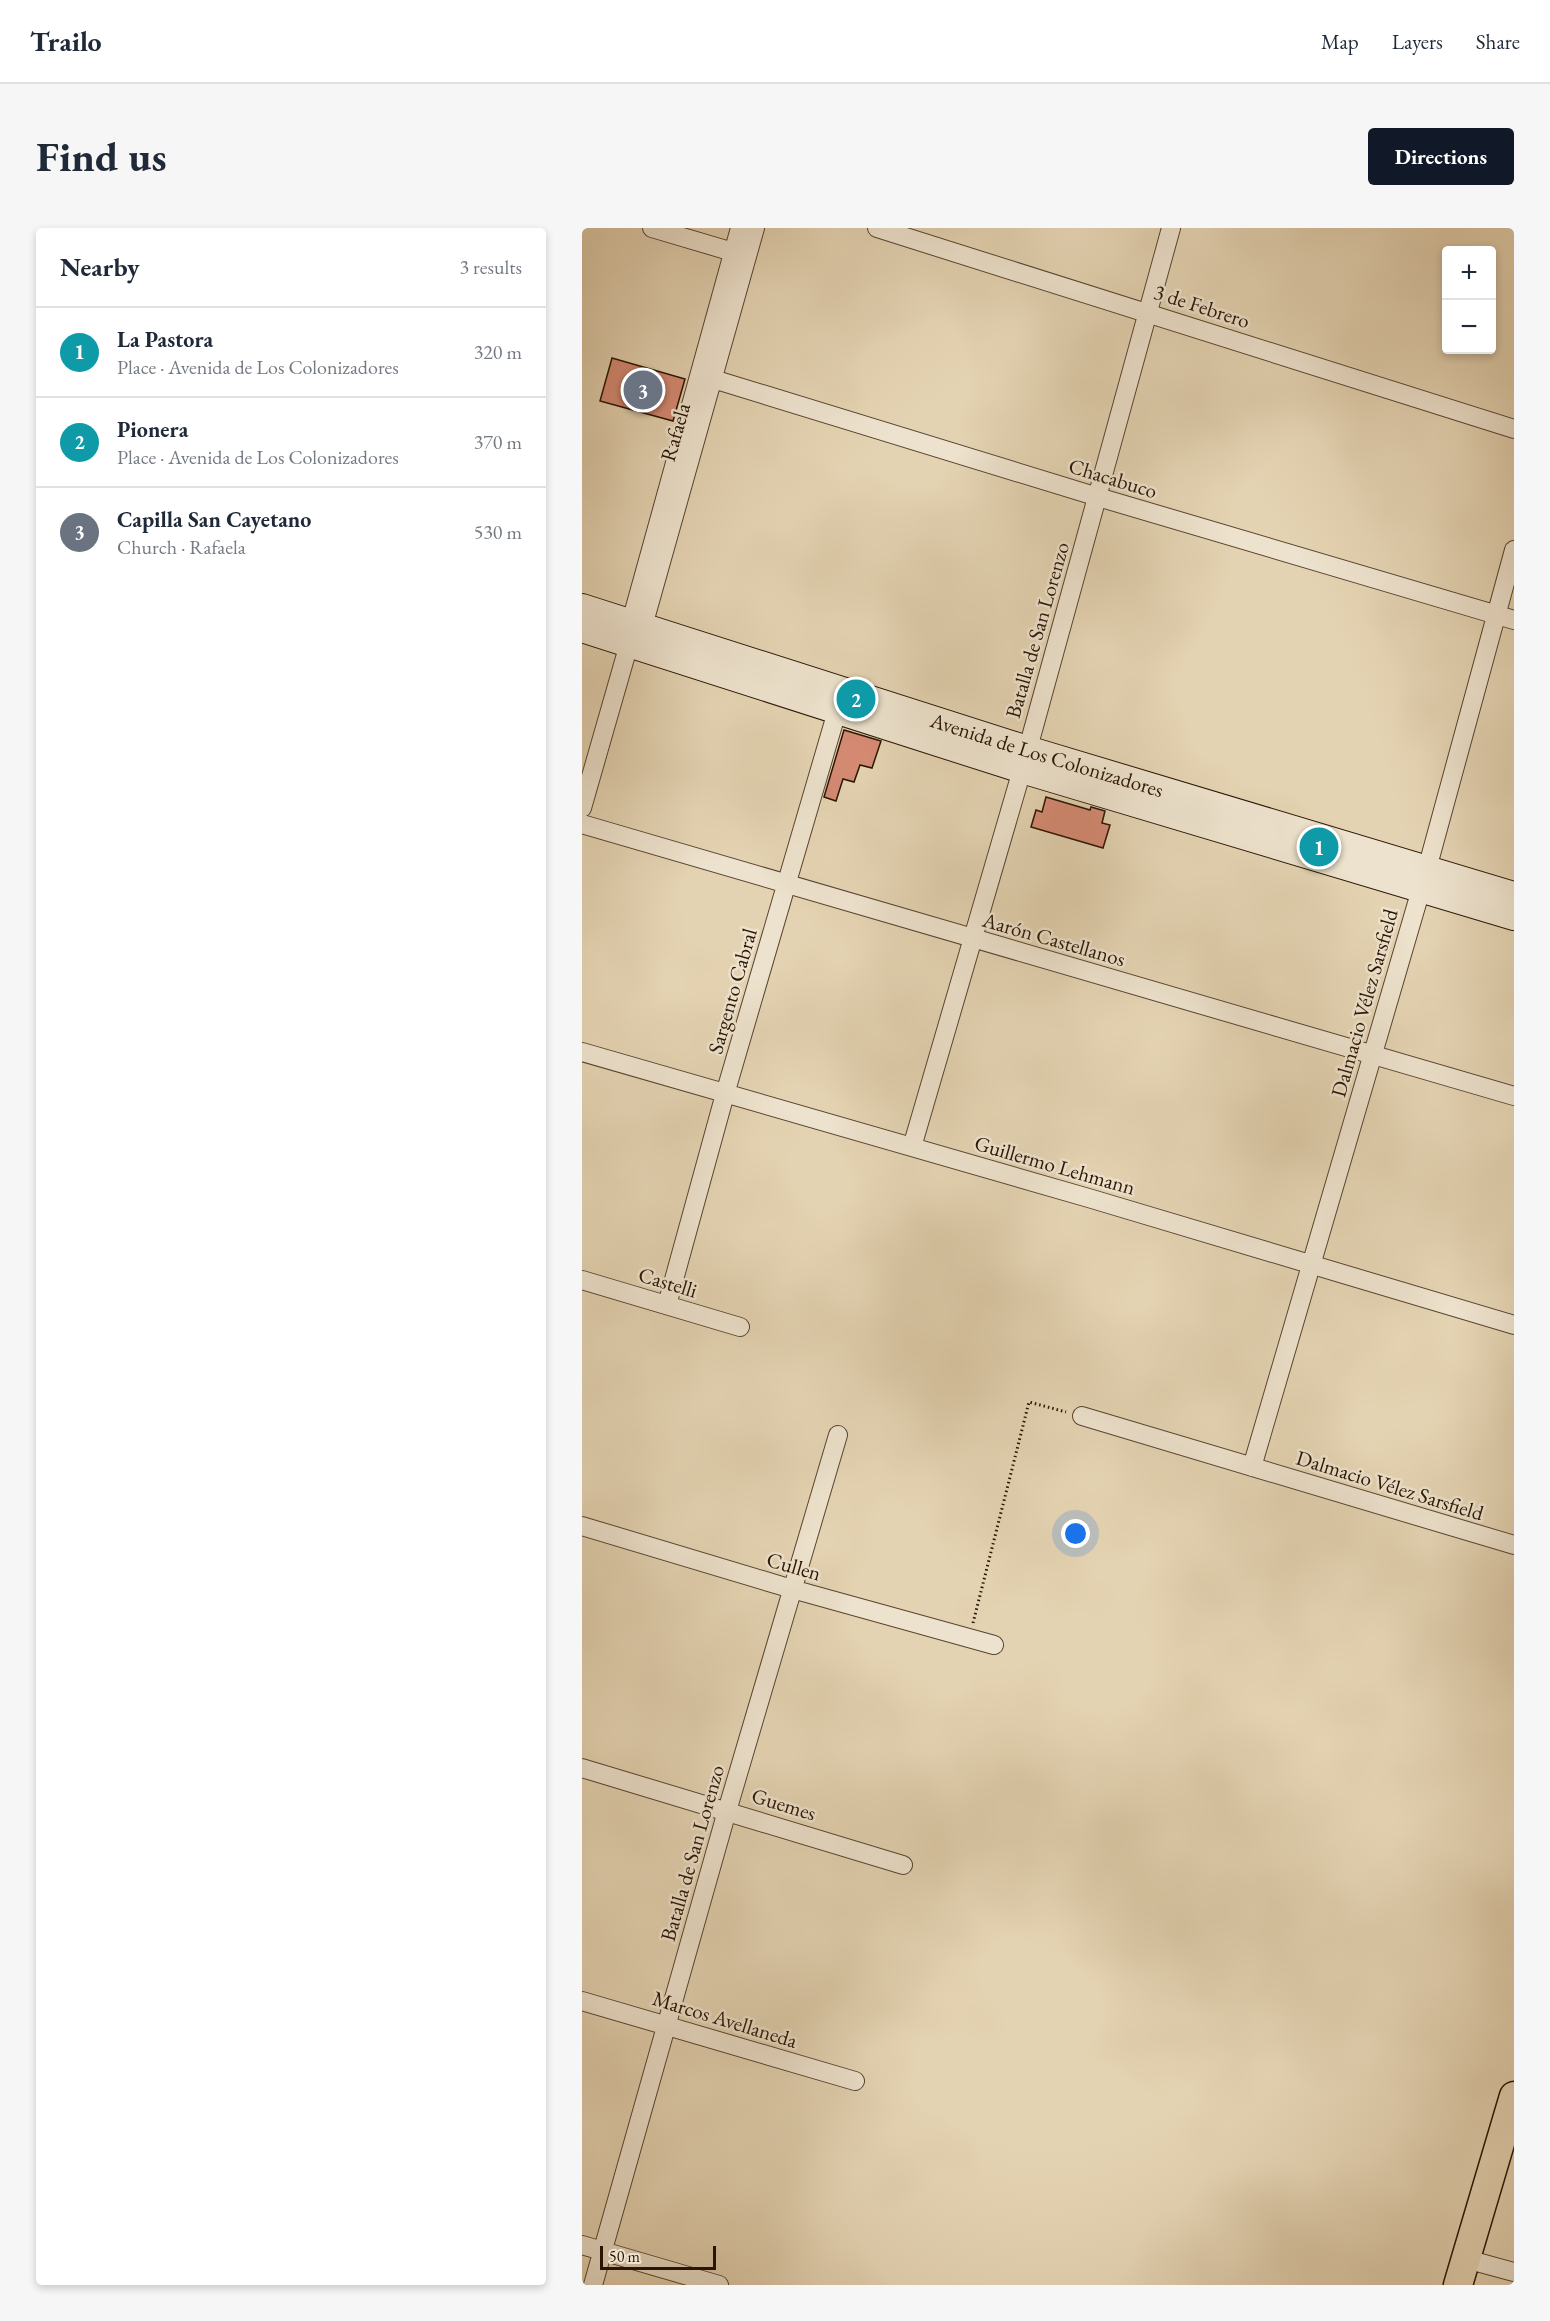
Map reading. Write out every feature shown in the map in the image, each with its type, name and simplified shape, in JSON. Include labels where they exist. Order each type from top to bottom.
[{"type":"main road","name":"Avenida de Los Colonizadores","points":[[582,607],[634,630],[839,701],[1424,879],[1514,917]]},
{"type":"main road","name":"Avenida de Los Colonizadores","points":[[582,629],[634,630]]},
{"type":"main road","name":"Avenida de Los Colonizadores","points":[[1424,879],[1514,895]]},
{"type":"main road","points":[[1462,2272],[1504,2164],[1514,2096]]},
{"type":"street","points":[[652,228],[740,255]]},
{"type":"street","name":"Rafaela","points":[[740,228],[740,255]]},
{"type":"street","name":"Rafaela","points":[[582,808],[740,255],[755,228]]},
{"type":"street","name":"3 de Febrero","points":[[877,228],[1514,429]]},
{"type":"street","name":"Batalla de San Lorenzo","points":[[912,1147],[1098,497],[1171,228]]},
{"type":"street","name":"Chacabuco","points":[[707,377],[1098,497],[1514,620]]},
{"type":"street","name":"Dalmacio Vélez Sarsfield","points":[[1252,1467],[1424,879],[1514,550]]},
{"type":"street","name":"Sargento Cabral","points":[[667,1305],[725,1094],[839,701]]},
{"type":"street","name":"Aarón Castellanos","points":[[582,824],[1514,1096]]},
{"type":"street","name":"Guillermo Lehmann","points":[[582,1052],[1092,1199],[1514,1326]]},
{"type":"street","name":"Castelli","points":[[582,1280],[740,1327]]},
{"type":"street","name":"Dalmacio Vélez Sarsfield","points":[[1082,1416],[1514,1545]]},
{"type":"street","name":"Batalla de San Lorenzo","points":[[593,2285],[727,1811],[838,1435]]},
{"type":"street","name":"Cullen","points":[[582,1526],[792,1589],[994,1645]]},
{"type":"street","name":"Guemes","points":[[582,1768],[903,1864]]},
{"type":"street","name":"Marcos Avellaneda","points":[[582,2001],[855,2081]]},
{"type":"street","points":[[582,2245],[718,2285]]},
{"type":"street","points":[[1462,2272],[1514,2272]]},
{"type":"path","points":[[969,1638],[1029,1402],[1082,1416]]},
{"type":"building","points":[[612,358],[685,379],[673,421],[600,401]]},
{"type":"building","points":[[844,730],[881,741],[872,768],[860,765],[854,782],[843,779],[836,801],[824,797]]},
{"type":"building","points":[[1046,797],[1090,810],[1091,807],[1105,811],[1102,823],[1110,825],[1103,848],[1031,827],[1036,810],[1042,812]]},
{"type":"place","name":"Capilla San Cayetano","points":[[643,390]]},
{"type":"place","name":"Pionera","points":[[856,699]]},
{"type":"place","name":"La Pastora","points":[[1319,847]]}]
